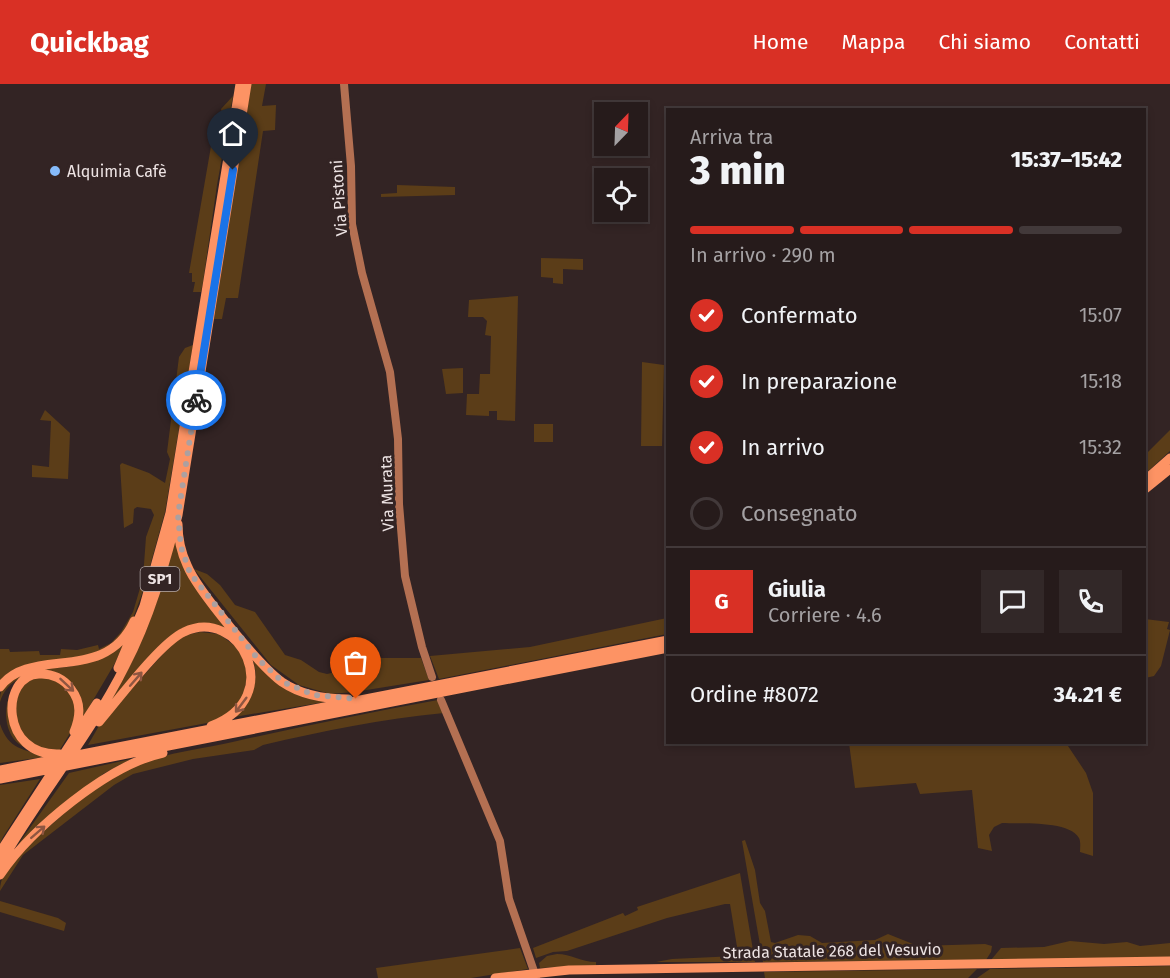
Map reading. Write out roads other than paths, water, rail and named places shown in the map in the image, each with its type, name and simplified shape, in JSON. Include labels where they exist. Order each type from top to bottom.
[{"type":"highway","name":"SP1","points":[[210,293],[240,84]]},
{"type":"highway","name":"SP1","points":[[51,780],[115,673],[140,616],[156,567],[178,473],[247,84]]},
{"type":"highway","name":"SP1","points":[[51,780],[83,739],[143,630],[164,568],[178,515],[200,354]]},
{"type":"highway","points":[[1146,478],[1170,458]]},
{"type":"highway","points":[[1146,488],[1170,469]]},
{"type":"highway","points":[[178,515],[181,547],[190,573],[266,667],[283,682],[303,692],[333,698],[372,698]]},
{"type":"highway","points":[[0,687],[10,676],[22,670],[79,662],[105,652],[132,626],[156,567]]},
{"type":"highway","points":[[83,739],[171,641],[183,632],[197,627],[212,628],[229,636],[241,646],[250,665],[251,681],[247,698],[235,713],[217,724],[192,734]]},
{"type":"highway","points":[[0,770],[69,753],[107,749],[192,734],[666,640]]},
{"type":"highway","points":[[0,779],[666,648]]},
{"type":"highway","points":[[0,864],[51,780],[52,764],[69,741],[78,723],[79,707],[74,693],[61,679],[52,675],[36,674],[14,683],[2,704]]},
{"type":"highway","points":[[0,876],[33,835],[117,770],[156,755],[241,736],[253,730]]},
{"type":"highway","points":[[6,732],[20,747],[47,758],[87,751]]},
{"type":"highway","points":[[0,852],[51,780]]},
{"type":"highway","name":"Strada Statale 268 del Vesuvio","points":[[495,978],[545,971],[1170,961]]},
{"type":"street","name":"Via Pistoni","points":[[344,84],[351,166],[352,224],[372,308]]},
{"type":"street","name":"Via Murata","points":[[372,308],[390,372],[398,439],[399,504],[407,588],[432,677]]},
{"type":"street","points":[[441,700],[500,841],[509,899],[536,978]]},
{"type":"place","name":"Alquimia Cafè","points":[[55,171]]}]
